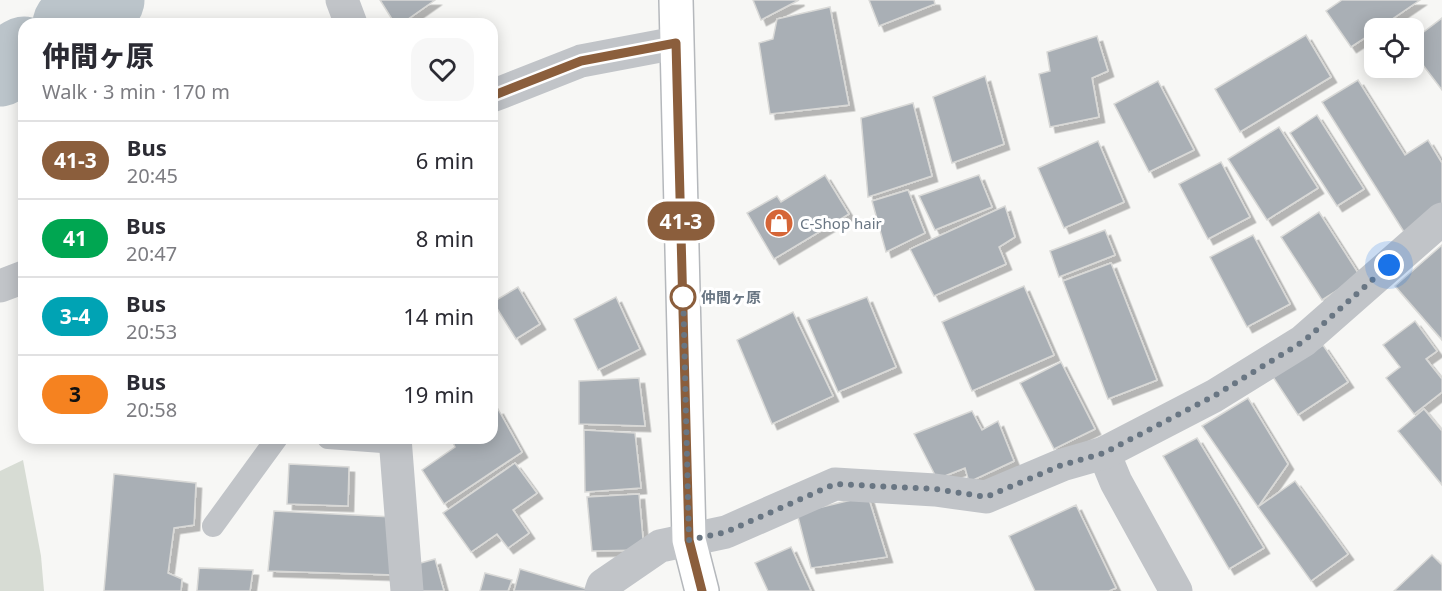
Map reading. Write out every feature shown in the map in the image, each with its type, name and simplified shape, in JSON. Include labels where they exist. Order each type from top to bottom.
[{"type":"main road","points":[[675,0],[689,540],[702,591]]},
{"type":"street","points":[[342,0],[349,18]]},
{"type":"street","points":[[498,94],[581,61],[676,43]]},
{"type":"street","points":[[601,591],[603,585],[660,546],[726,532],[835,484],[935,489],[986,497],[1062,465],[1104,453],[1214,396],[1304,341],[1442,219]]},
{"type":"street","points":[[0,286],[18,279]]},
{"type":"street","points":[[396,444],[407,591]]},
{"type":"street","points":[[1104,453],[1116,482],[1176,591]]},
{"type":"lane","points":[[213,526],[273,444]]},
{"type":"shaded area","points":[[23,460],[41,556],[44,591],[0,591],[0,471]]},
{"type":"building","points":[[380,0],[435,0],[410,18],[391,18]]},
{"type":"building","points":[[753,0],[799,0],[761,20]]},
{"type":"building","points":[[869,0],[934,0],[935,4],[879,26]]},
{"type":"building","points":[[1342,0],[1420,0],[1394,18],[1364,18],[1364,39],[1351,47],[1326,11]]},
{"type":"building","points":[[830,7],[849,105],[770,114],[759,43],[773,39],[777,19]]},
{"type":"building","points":[[1442,18],[1442,90],[1424,66],[1424,32]]},
{"type":"building","points":[[1306,35],[1331,77],[1240,132],[1215,89]]},
{"type":"building","points":[[1097,36],[1108,71],[1092,78],[1099,117],[1050,127],[1039,74],[1050,71],[1047,52]]},
{"type":"building","points":[[985,76],[1004,144],[952,163],[933,97]]},
{"type":"building","points":[[1358,80],[1405,155],[1428,140],[1442,163],[1442,208],[1404,232],[1322,102]]},
{"type":"building","points":[[1158,81],[1194,150],[1149,172],[1114,104]]},
{"type":"building","points":[[913,103],[932,176],[868,197],[861,118]]},
{"type":"building","points":[[1317,115],[1364,189],[1337,206],[1290,133]]},
{"type":"building","points":[[1279,127],[1318,188],[1267,220],[1228,159]]},
{"type":"building","points":[[1098,141],[1124,202],[1064,228],[1038,168]]},
{"type":"building","points":[[1221,162],[1250,217],[1208,239],[1179,184]]},
{"type":"building","points":[[825,175],[849,214],[774,259],[747,213],[777,196],[781,202]]},
{"type":"building","points":[[979,175],[992,207],[935,230],[919,196]]},
{"type":"building","points":[[908,190],[925,233],[886,252],[872,201]]},
{"type":"building","points":[[1005,206],[1015,237],[999,247],[1006,264],[934,296],[910,249]]},
{"type":"building","points":[[1319,212],[1360,276],[1322,300],[1281,237]]},
{"type":"building","points":[[1105,230],[1115,255],[1059,277],[1050,251]]},
{"type":"building","points":[[1253,235],[1290,304],[1247,327],[1210,257]]},
{"type":"building","points":[[1442,245],[1442,340],[1395,286]]},
{"type":"building","points":[[1111,263],[1157,380],[1108,399],[1063,281]]},
{"type":"building","points":[[1024,286],[1054,355],[972,391],[942,322]]},
{"type":"building","points":[[518,287],[540,324],[516,339],[498,310],[498,299]]},
{"type":"building","points":[[616,297],[640,349],[598,370],[574,319]]},
{"type":"building","points":[[867,297],[896,367],[838,392],[807,320]]},
{"type":"building","points":[[793,312],[833,396],[772,424],[737,340]]},
{"type":"building","points":[[1415,321],[1437,351],[1426,359],[1442,379],[1442,392],[1414,414],[1386,378],[1400,367],[1383,345]]},
{"type":"building","points":[[1323,345],[1348,382],[1298,415],[1273,377]]},
{"type":"building","points":[[1061,362],[1095,429],[1054,449],[1020,383]]},
{"type":"building","points":[[639,378],[645,426],[579,424],[579,381]]},
{"type":"building","points":[[1248,398],[1288,464],[1258,507],[1202,426]]},
{"type":"building","points":[[498,409],[522,452],[444,504],[422,470],[455,447],[454,444],[498,444]]},
{"type":"building","points":[[1424,409],[1442,431],[1442,485],[1398,431]]},
{"type":"building","points":[[972,411],[982,430],[998,421],[1014,461],[969,482],[965,468],[937,479],[914,434]]},
{"type":"building","points":[[584,430],[635,433],[641,488],[585,492]]},
{"type":"building","points":[[1197,438],[1264,548],[1229,569],[1163,456]]},
{"type":"building","points":[[515,463],[537,493],[513,510],[529,533],[508,548],[497,534],[471,552],[443,513]]},
{"type":"building","points":[[289,464],[349,467],[348,506],[287,504]]},
{"type":"building","points":[[114,474],[196,483],[194,525],[174,528],[168,573],[182,579],[181,591],[104,591]]},
{"type":"building","points":[[1295,481],[1348,554],[1311,581],[1258,507]]},
{"type":"building","points":[[639,494],[644,550],[592,551],[587,497]]},
{"type":"building","points":[[868,496],[887,557],[811,568],[797,513]]},
{"type":"building","points":[[1076,505],[1116,588],[1109,591],[1035,591],[1009,536]]},
{"type":"building","points":[[274,511],[393,517],[395,575],[268,571]]},
{"type":"building","points":[[791,547],[811,591],[768,591],[755,563]]},
{"type":"building","points":[[1432,555],[1442,565],[1442,591],[1394,591]]},
{"type":"building","points":[[435,559],[444,591],[417,591],[410,566]]},
{"type":"building","points":[[199,568],[253,570],[250,591],[197,591]]},
{"type":"building","points":[[520,569],[590,590],[514,591]]},
{"type":"building","points":[[485,573],[512,580],[508,591],[480,591]]},
{"type":"waterway","points":[[79,18],[107,0]]},
{"type":"waterway","points":[[0,69],[18,58]]},
{"type":"bus line","name":"41-3","points":[[498,94],[581,61],[676,43],[689,540],[702,591]]},
{"type":"place","name":"C-Shop hair","points":[[779,223]]},
{"type":"place","name":"仲間ヶ原","points":[[683,297]]},
{"type":"route","points":[[683,297],[683,289],[689,540],[726,532],[835,484],[935,489],[986,497],[1062,465],[1104,453],[1214,396],[1304,341],[1389,265]]}]
